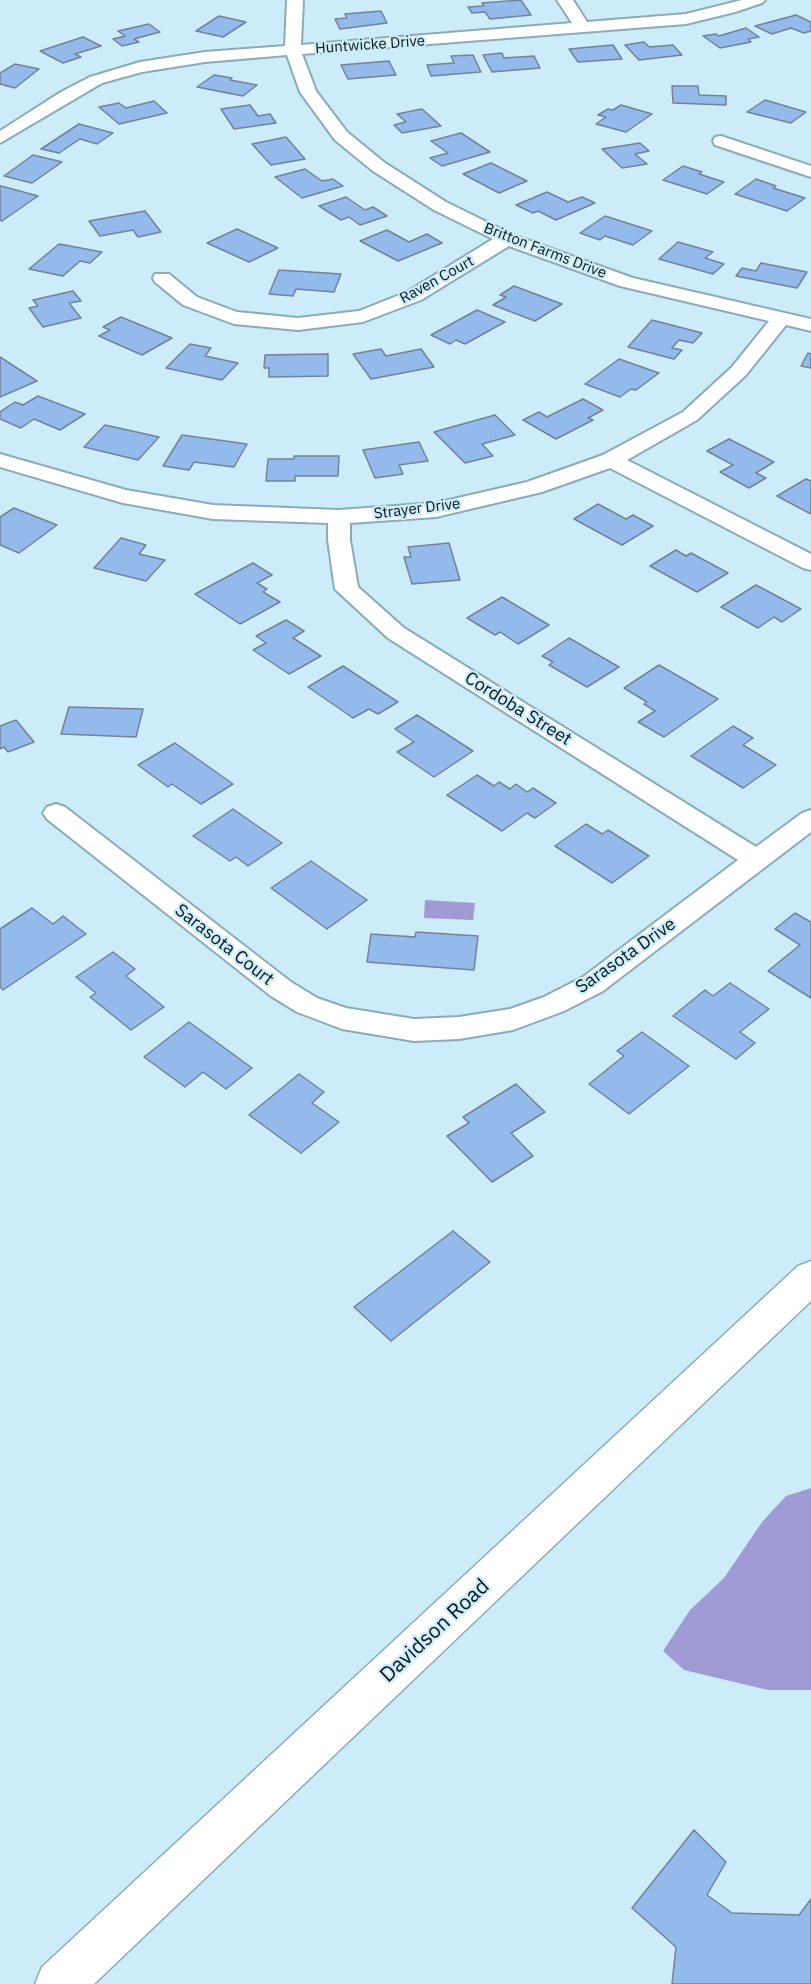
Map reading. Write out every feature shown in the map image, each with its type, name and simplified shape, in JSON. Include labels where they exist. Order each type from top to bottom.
[{"type":"main road","name":"Davidson Road","points":[[58,1984],[811,1277]]},
{"type":"street","name":"Britton Farms Drive","points":[[295,0],[292,51],[308,92],[341,136],[379,167],[440,206],[507,239],[627,282],[811,325]]},
{"type":"street","points":[[565,0],[583,28]]},
{"type":"street","name":"Huntwicke Drive","points":[[0,138],[67,95],[96,80],[140,67],[198,58],[686,19],[757,0]]},
{"type":"street","points":[[721,141],[811,171]]},
{"type":"street","name":"Raven Court","points":[[162,278],[190,301],[234,318],[298,324],[363,316],[414,296],[507,239]]},
{"type":"street","name":"Strayer Drive","points":[[0,460],[123,496],[191,509],[241,514],[339,517],[436,510],[534,487],[611,460],[690,416],[739,371],[781,318]]},
{"type":"street","points":[[611,460],[811,563]]},
{"type":"street","name":"Cordoba Street","points":[[339,517],[339,540],[347,589],[396,633],[757,860]]},
{"type":"street","name":"Sarasota Court","points":[[56,813],[280,989],[308,1005],[342,1018],[375,1025],[414,1029]]},
{"type":"street","name":"Sarasota Drive","points":[[414,1029],[459,1028],[513,1018],[554,1004],[593,984],[811,819]]},
{"type":"shaded area","points":[[425,900],[475,903],[473,920],[424,918]]},
{"type":"shaded area","points":[[811,1488],[811,1690],[768,1690],[684,1670],[663,1651],[690,1610],[724,1578],[762,1522],[786,1496]]},
{"type":"building","points":[[521,0],[531,15],[490,19],[485,12],[472,13],[468,7],[484,6],[482,3]]},
{"type":"building","points":[[381,11],[387,23],[340,29],[335,19],[347,18],[345,14]]},
{"type":"building","points":[[796,15],[811,22],[811,31],[804,33],[791,28],[772,34],[755,26]]},
{"type":"building","points":[[219,16],[246,22],[223,37],[196,31]]},
{"type":"building","points":[[149,24],[160,32],[134,39],[139,42],[122,46],[113,39],[125,36],[118,31]]},
{"type":"building","points":[[746,28],[759,37],[748,39],[751,42],[720,48],[703,36],[716,34],[719,36]]},
{"type":"building","points":[[83,37],[101,46],[75,54],[81,57],[63,63],[40,51]]},
{"type":"building","points":[[644,42],[649,47],[673,45],[682,55],[639,60],[625,45]]},
{"type":"building","points":[[613,45],[622,59],[578,62],[569,49]]},
{"type":"building","points":[[502,53],[504,58],[534,56],[540,68],[492,72],[483,55]]},
{"type":"building","points":[[473,55],[481,72],[431,76],[427,65],[454,63],[451,56]]},
{"type":"building","points":[[389,61],[396,75],[348,79],[341,65]]},
{"type":"building","points":[[15,64],[39,69],[15,88],[0,84],[0,73]]},
{"type":"building","points":[[214,75],[257,85],[243,96],[197,87]]},
{"type":"building","points":[[672,86],[698,86],[699,95],[726,96],[726,105],[673,103]]},
{"type":"building","points":[[765,100],[806,112],[791,123],[747,112]]},
{"type":"building","points":[[154,101],[167,113],[119,124],[99,107],[119,103],[126,108]]},
{"type":"building","points":[[250,105],[258,116],[270,114],[276,123],[234,129],[221,109]]},
{"type":"building","points":[[621,105],[652,114],[626,132],[596,124],[606,117],[598,115]]},
{"type":"building","points":[[422,109],[441,126],[402,133],[394,125],[406,122],[397,114]]},
{"type":"building","points":[[79,124],[113,133],[97,144],[80,139],[59,153],[41,149]]},
{"type":"building","points":[[461,133],[490,152],[442,166],[430,158],[448,153],[431,141]]},
{"type":"building","points":[[286,137],[305,159],[271,165],[252,144]]},
{"type":"building","points":[[640,143],[649,151],[635,154],[647,164],[622,168],[602,149]]},
{"type":"building","points":[[33,155],[62,162],[32,183],[4,176]]},
{"type":"building","points":[[491,163],[527,181],[499,193],[463,174]]},
{"type":"building","points":[[683,166],[724,182],[707,194],[663,180]]},
{"type":"building","points":[[305,169],[322,181],[333,179],[343,186],[302,198],[275,177]]},
{"type":"building","points":[[756,179],[776,186],[773,188],[805,198],[787,211],[735,194]]},
{"type":"building","points":[[0,186],[38,196],[2,221],[0,220]]},
{"type":"building","points":[[547,192],[568,202],[582,197],[595,203],[556,220],[538,211],[533,213],[516,205]]},
{"type":"building","points":[[346,197],[365,210],[373,207],[387,216],[360,225],[349,217],[341,220],[319,206]]},
{"type":"building","points":[[145,211],[161,232],[138,237],[133,230],[100,236],[89,221]]},
{"type":"building","points":[[605,216],[652,231],[633,245],[605,236],[600,240],[580,233]]},
{"type":"building","points":[[237,229],[278,248],[249,262],[207,243]]},
{"type":"building","points":[[387,230],[409,242],[427,234],[442,243],[398,261],[360,241]]},
{"type":"building","points":[[678,242],[713,252],[705,258],[724,264],[713,274],[659,259]]},
{"type":"building","points":[[59,244],[102,252],[90,263],[80,261],[63,276],[29,269]]},
{"type":"building","points":[[761,263],[807,272],[797,288],[736,276],[742,268],[756,271]]},
{"type":"building","points":[[279,270],[341,274],[334,292],[296,289],[293,296],[269,294]]},
{"type":"building","points":[[514,286],[562,304],[535,321],[493,305],[506,297],[500,295]]},
{"type":"building","points":[[73,291],[81,301],[69,303],[81,318],[43,327],[29,308],[38,306],[33,300]]},
{"type":"building","points":[[477,310],[505,322],[465,344],[456,340],[450,344],[431,335]]},
{"type":"building","points":[[121,317],[172,338],[142,355],[99,336],[110,330],[103,327]]},
{"type":"building","points":[[652,320],[702,333],[693,343],[679,340],[672,348],[682,350],[674,359],[628,347]]},
{"type":"building","points":[[190,344],[211,348],[205,356],[238,363],[222,380],[166,368]]},
{"type":"building","points":[[381,349],[386,356],[421,349],[434,367],[371,379],[353,354]]},
{"type":"building","points":[[808,353],[811,354],[811,368],[801,366]]},
{"type":"building","points":[[328,354],[328,376],[269,377],[269,368],[264,368],[265,355]]},
{"type":"building","points":[[0,357],[37,381],[0,397]]},
{"type":"building","points":[[619,359],[659,373],[636,390],[631,389],[620,397],[585,384]]},
{"type":"building","points":[[38,396],[85,414],[60,430],[34,419],[21,428],[0,419],[0,412],[15,402],[23,405]]},
{"type":"building","points":[[583,399],[603,410],[588,418],[593,420],[556,439],[523,420],[539,412],[547,417]]},
{"type":"building","points":[[495,415],[515,435],[482,444],[493,456],[465,463],[434,432]]},
{"type":"building","points":[[105,425],[159,437],[138,460],[84,447]]},
{"type":"building","points":[[182,435],[247,444],[234,467],[194,462],[189,470],[163,466]]},
{"type":"building","points":[[729,439],[774,462],[756,473],[766,478],[749,488],[720,472],[733,465],[707,451]]},
{"type":"building","points":[[419,442],[428,461],[399,465],[403,474],[375,478],[363,450]]},
{"type":"building","points":[[294,456],[339,456],[338,476],[295,476],[295,481],[266,481],[268,459],[294,459]]},
{"type":"building","points":[[806,479],[811,481],[811,514],[777,496]]},
{"type":"building","points":[[598,504],[626,519],[633,515],[653,526],[622,545],[574,519]]},
{"type":"building","points":[[14,508],[57,525],[19,553],[0,545],[0,517]]},
{"type":"building","points":[[121,538],[146,545],[139,554],[165,560],[146,581],[94,568]]},
{"type":"building","points":[[449,543],[460,580],[412,584],[404,557],[411,557],[408,547]]},
{"type":"building","points":[[676,550],[686,556],[691,553],[728,573],[697,592],[650,566]]},
{"type":"building","points":[[253,563],[272,575],[257,583],[267,589],[263,592],[280,602],[240,624],[195,594]]},
{"type":"building","points":[[756,585],[801,609],[782,622],[774,617],[758,628],[721,607]]},
{"type":"building","points":[[502,597],[549,625],[518,644],[500,632],[495,635],[467,618]]},
{"type":"building","points":[[286,620],[304,631],[293,638],[321,656],[289,674],[253,650],[266,643],[256,636]]},
{"type":"building","points":[[569,638],[619,667],[587,687],[549,665],[553,662],[542,656]]},
{"type":"building","points":[[659,665],[718,699],[664,737],[638,722],[655,711],[644,704],[647,702],[624,688]]},
{"type":"building","points":[[343,666],[398,702],[378,714],[369,709],[353,718],[308,687]]},
{"type":"building","points":[[69,707],[143,709],[136,737],[61,734]]},
{"type":"building","points":[[417,715],[473,751],[434,777],[397,752],[414,742],[395,729]]},
{"type":"building","points":[[16,720],[34,742],[8,752],[4,747],[0,749],[0,726]]},
{"type":"building","points":[[733,726],[753,738],[743,745],[776,765],[743,788],[691,756]]},
{"type":"building","points":[[175,743],[233,784],[201,804],[172,784],[168,787],[138,765]]},
{"type":"building","points":[[477,775],[494,786],[499,782],[510,789],[516,784],[527,792],[533,788],[556,803],[535,818],[527,813],[502,831],[447,795]]},
{"type":"building","points":[[233,809],[282,843],[248,866],[236,857],[230,861],[193,836]]},
{"type":"building","points":[[586,824],[602,834],[608,830],[649,856],[612,883],[555,846]]},
{"type":"building","points":[[311,861],[367,900],[327,929],[271,888]]},
{"type":"building","points":[[32,908],[53,924],[63,916],[86,934],[3,990],[0,987],[0,929]]},
{"type":"building","points":[[795,913],[811,922],[811,998],[768,971],[800,945],[775,929]]},
{"type":"building","points":[[416,932],[478,936],[474,970],[367,962],[371,934],[415,937]]},
{"type":"building","points":[[113,952],[135,969],[126,976],[164,1007],[131,1030],[90,997],[96,993],[76,977]]},
{"type":"building","points":[[730,983],[769,1009],[740,1032],[755,1043],[736,1059],[673,1016],[705,990],[713,996]]},
{"type":"building","points":[[189,1022],[252,1068],[226,1089],[203,1072],[185,1087],[144,1057]]},
{"type":"building","points":[[642,1032],[689,1066],[629,1114],[589,1084],[624,1056],[617,1051]]},
{"type":"building","points":[[299,1074],[324,1092],[312,1103],[339,1122],[301,1153],[249,1115]]},
{"type":"building","points":[[516,1084],[545,1112],[511,1133],[533,1156],[492,1182],[447,1136],[469,1123],[463,1117]]},
{"type":"building","points":[[453,1231],[490,1262],[391,1341],[354,1307]]},
{"type":"building","points":[[694,1830],[726,1862],[707,1895],[732,1913],[799,1915],[811,1899],[811,1984],[672,1984],[676,1947],[632,1908]]}]
